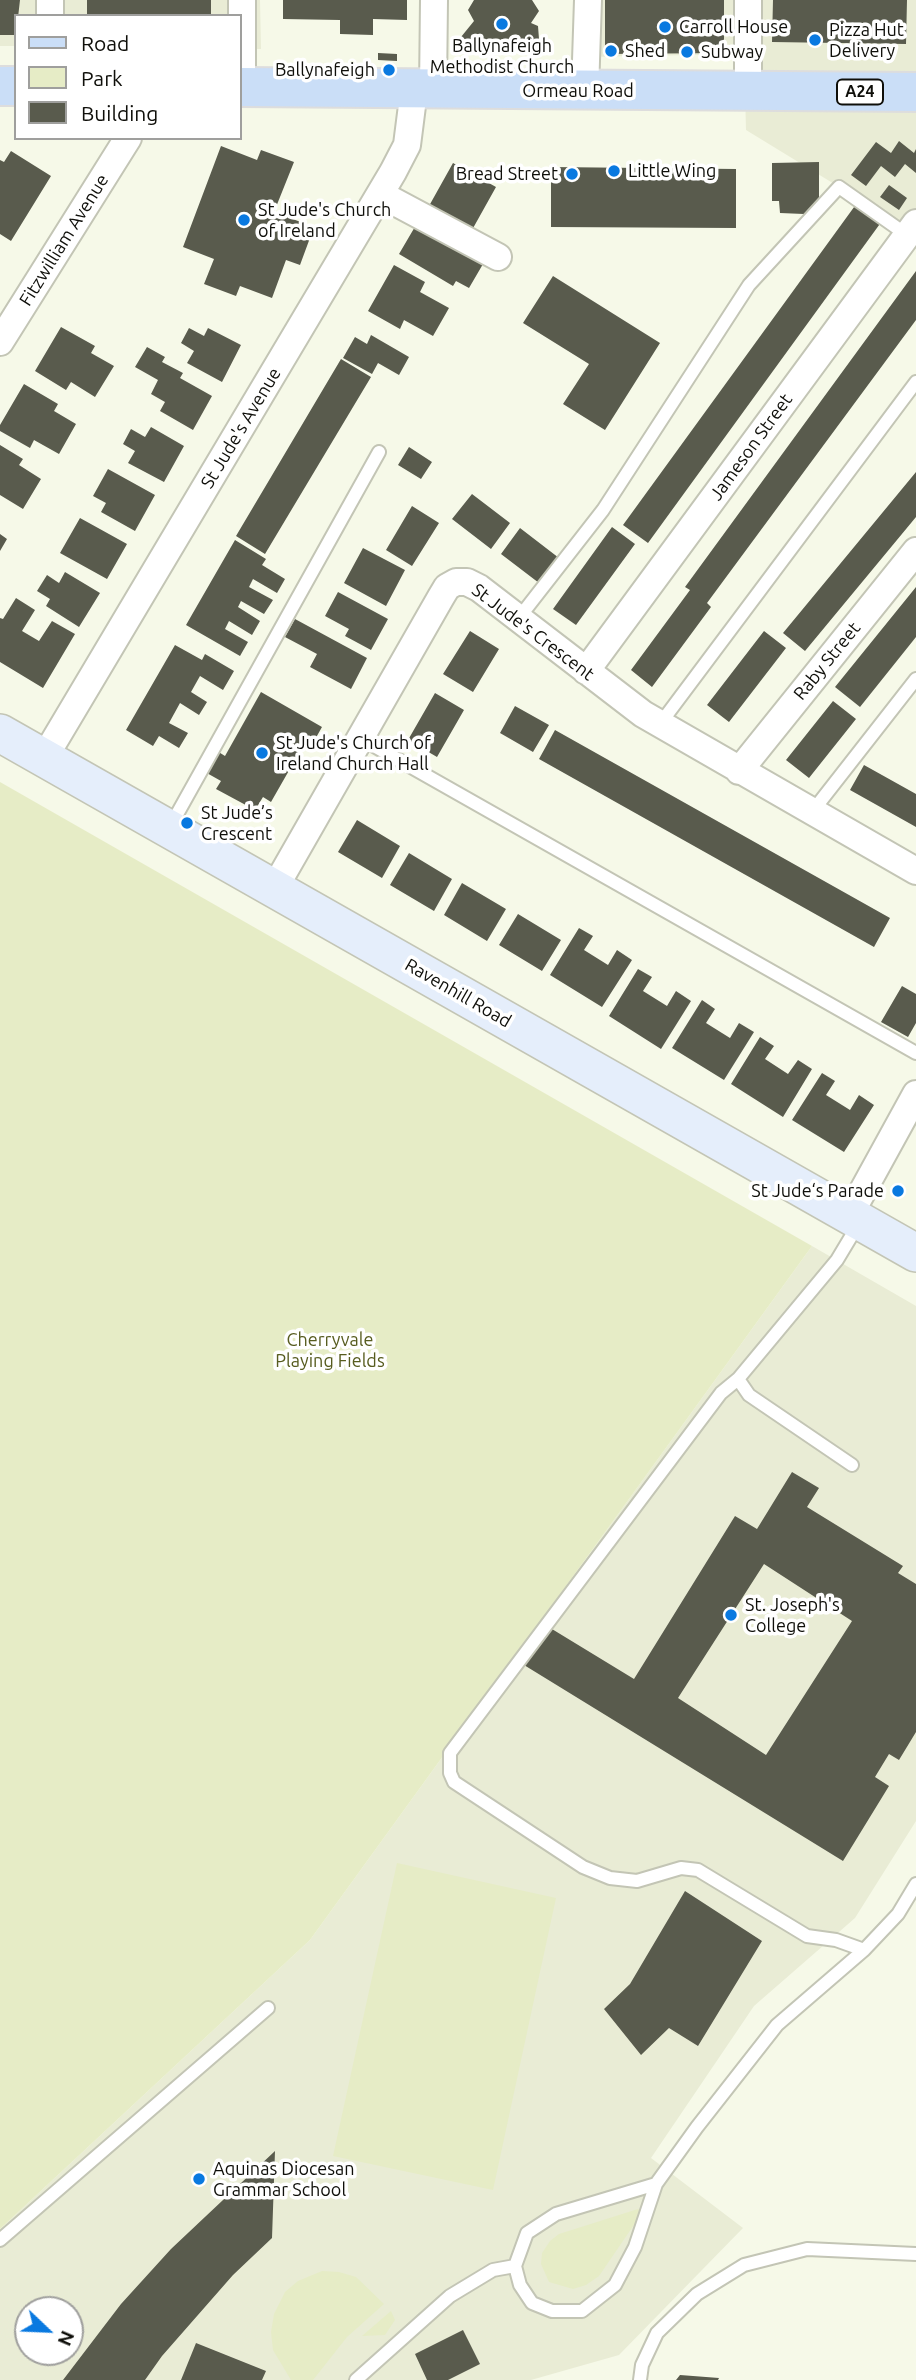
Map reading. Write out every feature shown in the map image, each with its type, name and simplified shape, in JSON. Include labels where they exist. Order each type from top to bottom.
[{"type":"main road","name":"Ormeau Road","points":[[242,88],[916,92]]},
{"type":"main road","name":"Ravenhill Road","points":[[0,733],[916,1253]]},
{"type":"street","name":"St Jude's Avenue","points":[[44,758],[407,145],[424,90],[434,0]]},
{"type":"street","points":[[585,91],[588,0]]},
{"type":"street","points":[[748,0],[748,91]]},
{"type":"street","name":"Fitzwilliam Avenue","points":[[0,342],[127,140]]},
{"type":"street","points":[[380,194],[498,257]]},
{"type":"street","name":"Jameson Street","points":[[586,671],[912,229]]},
{"type":"street","name":"Raby Street","points":[[738,771],[916,551]]},
{"type":"street","name":"St Jude's Crescent","points":[[274,889],[447,587],[456,582],[467,582],[660,724],[916,871]]},
{"type":"street","points":[[855,1219],[916,1094]]},
{"type":"lane","points":[[518,619],[603,510],[749,285],[839,187],[912,229]]},
{"type":"lane","points":[[660,724],[916,382]]},
{"type":"lane","points":[[169,828],[379,452]]},
{"type":"lane","points":[[812,812],[916,679]]},
{"type":"lane","points":[[360,738],[916,1054]]},
{"type":"lane","points":[[855,1219],[837,1260],[738,1379],[721,1392],[450,1753],[450,1773],[454,1782],[583,1867],[610,1878],[637,1881],[681,1868],[698,1870],[807,1936],[836,1940],[864,1950]]},
{"type":"lane","points":[[738,1379],[749,1395],[852,1465]]},
{"type":"lane","points":[[656,2184],[556,2214],[527,2233],[515,2266],[520,2285],[532,2303],[552,2311],[582,2311],[615,2285],[635,2247],[656,2184],[777,2025],[864,1950],[898,1914],[916,1884]]},
{"type":"lane","points":[[0,2241],[268,2008]]},
{"type":"lane","points":[[640,2380],[642,2365],[657,2333],[697,2294],[744,2265],[807,2249],[916,2254]]},
{"type":"lane","points":[[356,2380],[377,2357],[450,2296],[484,2274],[515,2266]]},
{"type":"shaded area","points":[[0,0],[260,0],[261,49],[242,49],[242,14],[14,14],[14,46],[0,46]]},
{"type":"shaded area","points":[[588,0],[916,0],[916,234],[746,130],[744,54],[587,57]]},
{"type":"shaded area","name":"St. Joseph's College","points":[[812,1246],[916,1306],[916,1821],[855,1918],[754,2006],[651,2158],[743,2228],[619,2355],[531,2380],[0,2380],[0,2229],[310,1940]]},
{"type":"green space","name":"Cherryvale Playing Fields","points":[[0,782],[812,1246],[310,1940],[0,2229]]},
{"type":"green space","points":[[397,1863],[556,1898],[493,2190],[333,2156]]},
{"type":"green space","points":[[638,2209],[642,2211],[640,2216],[599,2276],[586,2285],[573,2289],[549,2282],[541,2264],[542,2253],[550,2241],[559,2234]]},
{"type":"green space","points":[[322,2271],[356,2277],[384,2304],[347,2337],[313,2380],[291,2380],[273,2350],[271,2332],[274,2314],[285,2292],[298,2281]]},
{"type":"green space","points":[[391,2311],[395,2320],[385,2335],[362,2336]]},
{"type":"building","points":[[0,0],[20,0],[18,14],[14,14],[14,35],[0,35]]},
{"type":"building","points":[[87,0],[211,0],[211,14],[87,14]]},
{"type":"building","points":[[283,0],[407,0],[407,20],[373,19],[373,35],[340,34],[340,20],[283,19]]},
{"type":"building","name":"Ballynafeigh Methodist Church","points":[[474,0],[532,0],[539,11],[531,23],[538,26],[539,39],[533,48],[463,45],[461,37],[474,21],[468,10]]},
{"type":"building","name":"Carroll House","points":[[605,0],[724,0],[724,53],[605,54]]},
{"type":"building","points":[[773,0],[907,0],[906,44],[772,42]]},
{"type":"building","points":[[378,53],[397,54],[397,61],[378,60]]},
{"type":"building","points":[[899,141],[914,153],[916,149],[916,173],[905,164],[895,177],[881,166],[866,186],[851,175],[876,142],[891,153]]},
{"type":"building","name":"St Jude's Church of Ireland","points":[[221,146],[257,160],[261,150],[294,162],[274,212],[314,227],[300,265],[286,260],[272,298],[240,286],[236,296],[204,284],[214,259],[183,247]]},
{"type":"building","points":[[11,151],[51,176],[11,241],[0,234],[0,160],[4,162]]},
{"type":"building","points":[[819,162],[819,201],[804,214],[780,213],[779,201],[772,201],[772,163]]},
{"type":"building","points":[[453,163],[496,187],[472,230],[429,206]]},
{"type":"building","points":[[551,167],[736,169],[736,228],[551,227]]},
{"type":"building","points":[[889,185],[907,198],[899,210],[880,197]]},
{"type":"building","points":[[857,203],[882,221],[648,543],[623,525]]},
{"type":"building","points":[[416,225],[483,264],[469,288],[456,281],[453,286],[399,254]]},
{"type":"building","points":[[394,265],[425,282],[420,292],[449,308],[433,336],[404,320],[400,329],[368,311]]},
{"type":"building","points":[[916,271],[916,320],[707,603],[711,607],[652,687],[631,670],[690,590],[685,587]]},
{"type":"building","points":[[553,276],[660,343],[605,430],[563,404],[589,364],[523,323]]},
{"type":"building","points":[[61,327],[95,346],[91,353],[114,366],[95,397],[71,382],[66,390],[35,371]]},
{"type":"building","points":[[189,328],[204,336],[208,328],[241,345],[222,382],[187,363],[194,351],[181,343]]},
{"type":"building","points":[[371,335],[409,357],[399,375],[378,363],[372,374],[343,358],[355,337],[367,344]]},
{"type":"building","points":[[147,347],[165,357],[162,362],[183,373],[180,378],[212,396],[193,430],[160,411],[165,402],[151,394],[158,380],[135,367]]},
{"type":"building","points":[[341,359],[371,377],[265,554],[236,536]]},
{"type":"building","points":[[24,384],[58,404],[54,411],[76,424],[59,454],[34,440],[30,448],[0,431],[0,425]]},
{"type":"building","points":[[151,427],[184,446],[164,482],[128,463],[135,451],[123,444],[131,429],[145,437]]},
{"type":"building","points":[[0,445],[23,459],[19,465],[41,479],[23,509],[0,495]]},
{"type":"building","points":[[409,447],[432,462],[421,479],[398,465]]},
{"type":"building","points":[[108,469],[155,495],[135,531],[101,512],[106,503],[93,496]]},
{"type":"building","points":[[916,472],[916,517],[805,651],[783,633]]},
{"type":"building","points":[[472,494],[510,523],[491,549],[452,519]]},
{"type":"building","points":[[412,506],[439,523],[412,566],[386,550]]},
{"type":"building","points":[[80,518],[127,544],[107,579],[60,553]]},
{"type":"building","points":[[612,527],[635,544],[576,625],[553,609]]},
{"type":"building","points":[[520,528],[559,558],[539,583],[501,554]]},
{"type":"building","points":[[0,534],[7,539],[0,551]]},
{"type":"building","points":[[235,540],[266,559],[262,565],[285,579],[277,593],[253,579],[249,587],[273,600],[264,614],[241,601],[238,607],[260,621],[252,635],[229,621],[225,629],[248,642],[240,656],[186,625]]},
{"type":"building","points":[[363,548],[405,570],[386,606],[344,583]]},
{"type":"building","points":[[65,572],[100,593],[79,627],[46,606],[50,599],[37,591],[47,575],[59,583]]},
{"type":"building","points":[[916,587],[916,637],[860,707],[835,687]]},
{"type":"building","points":[[338,592],[388,619],[371,650],[345,636],[349,629],[325,616]]},
{"type":"building","points":[[16,598],[35,610],[22,631],[39,641],[52,621],[75,634],[43,688],[0,662],[0,618],[3,619]]},
{"type":"building","points":[[295,619],[367,658],[351,689],[310,667],[317,654],[285,637]]},
{"type":"building","points":[[470,631],[499,649],[473,692],[443,674]]},
{"type":"building","points":[[764,631],[786,648],[729,722],[707,705]]},
{"type":"building","points":[[175,645],[202,660],[205,654],[234,671],[223,690],[200,676],[191,692],[207,702],[199,715],[180,703],[169,723],[188,733],[179,748],[159,736],[153,746],[126,730]]},
{"type":"building","name":"St Jude's Church of Ireland Church Hall","points":[[261,692],[322,727],[309,750],[303,746],[271,802],[263,797],[255,810],[216,789],[221,781],[205,772],[217,751],[225,756]]},
{"type":"building","points":[[435,693],[464,710],[437,757],[408,740]]},
{"type":"building","points":[[833,701],[856,719],[809,778],[786,760]]},
{"type":"building","points":[[515,706],[549,725],[533,752],[500,733]]},
{"type":"building","points":[[555,730],[890,918],[874,947],[539,759]]},
{"type":"building","points":[[864,765],[916,794],[916,827],[850,790]]},
{"type":"building","points":[[357,820],[400,846],[382,878],[338,852]]},
{"type":"building","points":[[409,853],[452,879],[434,911],[390,885]]},
{"type":"building","points":[[462,883],[506,909],[487,941],[444,915]]},
{"type":"building","points":[[518,914],[561,940],[542,971],[499,945]]},
{"type":"building","points":[[579,928],[593,936],[584,950],[608,965],[617,950],[632,960],[602,1007],[550,975]]},
{"type":"building","points":[[638,969],[652,977],[643,991],[667,1006],[676,991],[691,1001],[661,1049],[609,1016]]},
{"type":"building","points":[[902,986],[916,994],[916,1023],[908,1037],[881,1022]]},
{"type":"building","points":[[702,1000],[715,1009],[706,1023],[730,1038],[739,1023],[754,1032],[724,1080],[672,1048]]},
{"type":"building","points":[[760,1037],[774,1046],[765,1059],[788,1074],[798,1060],[812,1069],[783,1117],[731,1084]]},
{"type":"building","points":[[822,1073],[835,1081],[826,1095],[850,1110],[859,1095],[874,1105],[844,1152],[792,1120]]},
{"type":"building","points":[[792,1472],[819,1488],[807,1507],[903,1566],[898,1573],[916,1584],[916,1732],[899,1760],[889,1754],[875,1777],[889,1786],[843,1861],[524,1665],[547,1626],[634,1679],[735,1516],[757,1529]],"holes":[[[764,1564],[852,1621],[766,1755],[678,1698]]]},
{"type":"building","points":[[685,1891],[762,1941],[698,2046],[669,2028],[641,2055],[604,2009],[630,1984]]},
{"type":"building","points":[[275,2151],[272,2238],[233,2275],[162,2356],[145,2380],[63,2380],[74,2366],[84,2366],[84,2352],[121,2304],[171,2249]]},
{"type":"building","points":[[463,2330],[480,2364],[448,2380],[427,2380],[415,2354]]},
{"type":"building","points":[[196,2343],[266,2371],[262,2380],[181,2380]]},
{"type":"building","points":[[680,2375],[719,2378],[676,2380]]},
{"type":"place","name":"Ballynafeigh Methodist Church","points":[[502,24]]},
{"type":"place","name":"Carroll House","points":[[665,27]]},
{"type":"place","name":"Pizza Hut Delivery","points":[[815,40]]},
{"type":"place","name":"Shed","points":[[611,51]]},
{"type":"place","name":"Subway","points":[[687,52]]},
{"type":"place","name":"Ballynafeigh","points":[[389,70]]},
{"type":"place","name":"Little Wing","points":[[614,171]]},
{"type":"place","name":"Bread Street","points":[[572,174]]},
{"type":"place","name":"St Jude's Church of Ireland","points":[[244,220]]},
{"type":"place","name":"St Jude's Church of Ireland Church Hall","points":[[262,753]]},
{"type":"place","name":"St Jude’s Crescent","points":[[187,823]]},
{"type":"place","name":"St Jude‘s Parade","points":[[898,1191]]},
{"type":"place","name":"St. Joseph's College","points":[[731,1615]]},
{"type":"place","name":"Aquinas Diocesan Grammar School","points":[[199,2179]]}]
